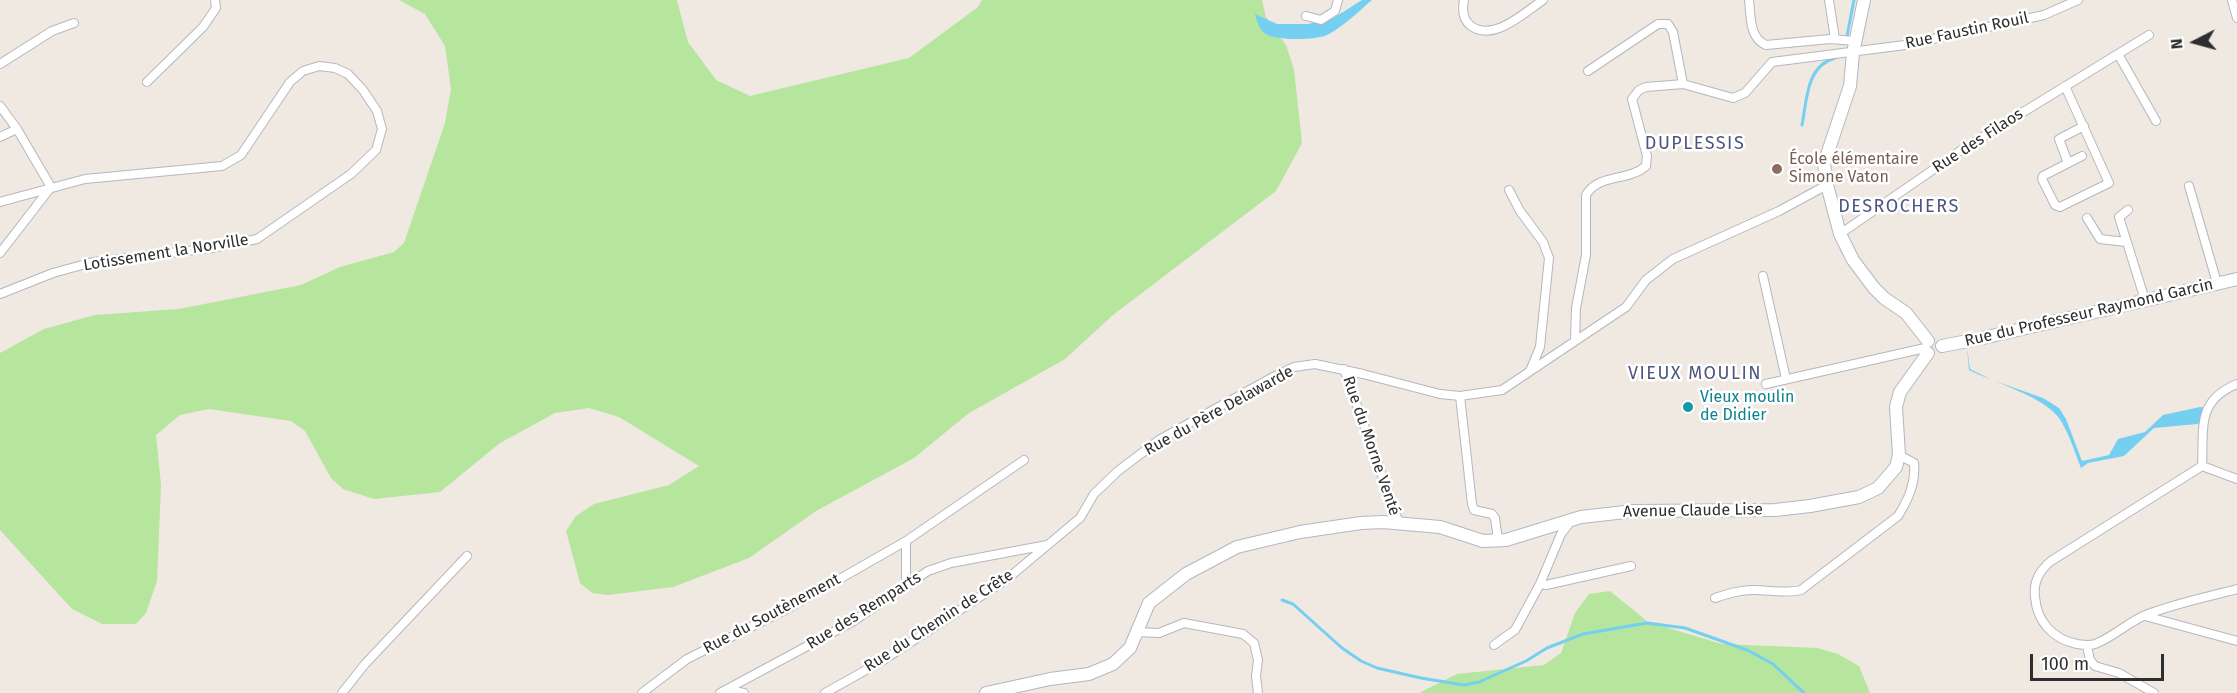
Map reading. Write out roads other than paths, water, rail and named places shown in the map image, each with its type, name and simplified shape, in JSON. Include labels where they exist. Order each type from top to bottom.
[{"type":"street","points":[[147,82],[204,27],[216,8],[215,0]]},
{"type":"street","points":[[1306,16],[1321,20],[1335,11],[1338,0]]},
{"type":"street","points":[[1464,0],[1462,8],[1466,22],[1479,31],[1492,31],[1515,20],[1543,0]]},
{"type":"street","points":[[1749,0],[1753,33],[1759,42],[1766,45],[1836,39],[1854,47]]},
{"type":"street","points":[[1829,0],[1836,39]]},
{"type":"street","points":[[1864,0],[1847,97],[1824,164],[1827,185],[1840,234],[1853,260],[1874,288],[1906,313],[1916,324],[1927,347]]},
{"type":"street","name":"Rue Faustin Rouil","points":[[1854,47],[1905,45],[2044,15],[2078,0]]},
{"type":"street","points":[[2232,0],[2237,18]]},
{"type":"street","points":[[0,64],[52,31],[74,23]]},
{"type":"street","points":[[1588,71],[1658,24],[1668,24],[1673,32],[1683,84]]},
{"type":"street","name":"Rue des Filaos","points":[[1840,234],[1963,149],[2149,35]]},
{"type":"street","points":[[1575,341],[1576,308],[1586,255],[1586,195],[1590,188],[1598,183],[1639,172],[1646,166],[1647,156],[1632,99],[1639,90],[1646,87],[1683,84],[1733,98],[1745,93],[1772,62],[1854,47]]},
{"type":"street","points":[[2118,54],[2156,121]]},
{"type":"street","name":"Lotissement la Norville","points":[[0,202],[85,179],[222,166],[241,155],[290,82],[303,71],[319,66],[335,68],[348,74],[363,90],[377,111],[382,129],[376,150],[351,174],[257,239],[212,248],[93,262],[53,273],[0,294]]},
{"type":"street","points":[[2065,86],[2109,183],[2060,207],[2055,205],[2042,179],[2043,176],[2082,156]]},
{"type":"street","points":[[0,106],[17,129],[51,187],[0,253]]},
{"type":"street","points":[[2068,163],[2059,139],[2084,126]]},
{"type":"street","points":[[0,137],[17,129]]},
{"type":"street","name":"Rue du Père Delawarde","points":[[1050,544],[1080,518],[1094,494],[1118,471],[1159,440],[1294,367],[1315,364],[1344,369],[1440,394],[1460,396],[1503,390],[1626,307],[1646,280],[1673,260],[1779,211],[1827,185]]},
{"type":"street","points":[[2189,186],[2217,283]]},
{"type":"street","points":[[1509,190],[1520,211],[1543,242],[1549,258],[1540,347],[1529,374]]},
{"type":"street","points":[[2128,210],[2119,217],[2145,300]]},
{"type":"street","points":[[2087,218],[2100,239],[2126,242]]},
{"type":"street","points":[[1763,276],[1786,379]]},
{"type":"street","name":"Rue du Professeur Raymond Garcin","points":[[1927,347],[1936,355],[1942,346],[2018,331],[2237,279]]},
{"type":"street","points":[[1766,384],[1927,347]]},
{"type":"street","points":[[1715,598],[1731,592],[1752,590],[1787,593],[1801,590],[1898,516],[1909,498],[1915,473],[1914,464],[1899,455],[1896,407],[1900,392],[1927,347]]},
{"type":"street","name":"Rue du Morne Venté","points":[[1344,369],[1399,523]]},
{"type":"street","points":[[2202,466],[2206,411],[2216,395],[2237,384]]},
{"type":"street","points":[[1460,396],[1472,504],[1477,512],[1492,514],[1495,518],[1498,540]]},
{"type":"street","name":"Avenue Claude Lise","points":[[986,693],[1050,679],[1089,674],[1113,664],[1130,648],[1144,612],[1158,594],[1186,574],[1237,547],[1300,532],[1361,523],[1440,526],[1483,541],[1506,540],[1581,517],[1634,511],[1775,510],[1810,506],[1859,497],[1878,488],[1890,475],[1899,455]]},
{"type":"street","name":"Rue du Soutènement","points":[[642,693],[687,659],[787,609],[906,541],[1024,460]]},
{"type":"street","points":[[2202,466],[2237,479]]},
{"type":"street","points":[[2202,466],[2043,567],[2034,593],[2035,604],[2045,628],[2067,642],[2087,646],[2120,632],[2144,615],[2237,589]]},
{"type":"street","points":[[1494,645],[1515,630],[1540,584],[1561,534],[1571,521]]},
{"type":"street","points":[[906,541],[906,584]]},
{"type":"street","name":"Rue des Remparts","points":[[720,693],[852,622],[928,571],[951,563],[1050,544]]},
{"type":"street","name":"Rue du Chemin de Crête","points":[[825,693],[882,661],[1007,579],[1050,544]]},
{"type":"street","points":[[342,693],[381,647],[466,556]]},
{"type":"street","points":[[1540,584],[1546,585],[1630,566]]},
{"type":"street","points":[[2174,605],[2175,624]]},
{"type":"street","points":[[2144,615],[2237,641]]},
{"type":"street","points":[[1136,632],[1159,633],[1184,623],[1243,633],[1254,643],[1258,660],[1256,676],[1258,693]]},
{"type":"street","points":[[2087,646],[2090,660],[2095,666],[2119,674],[2154,693]]},
{"type":"street","points":[[729,690],[744,693]]},
{"type":"water","points":[[1362,0],[1372,0],[1339,28],[1327,35],[1314,38],[1287,39],[1266,34],[1255,14],[1277,24],[1308,24],[1332,19]]},
{"type":"water","points":[[1967,348],[1970,369],[1991,380],[1969,370]]},
{"type":"water","points":[[1993,381],[2043,398],[2059,408],[2066,419],[2082,461],[2109,455],[2118,439],[2145,432],[2163,415],[2200,407],[2206,408],[2203,422],[2154,428],[2124,456],[2088,463],[2081,468],[2067,433],[2054,412],[2020,391]]},
{"type":"waterway","points":[[1847,36],[1854,0]]},
{"type":"waterway","points":[[1802,125],[1813,76],[1825,62],[1835,58]]},
{"type":"waterway","points":[[1282,600],[1293,604],[1342,648],[1361,661],[1377,668],[1421,678],[1464,685],[1479,682],[1526,661],[1547,648],[1583,634],[1647,623],[1685,628],[1747,650],[1773,664],[1804,693]]},
{"type":"place","name":"École élémentaire Simone Vaton","points":[[1777,169]]},
{"type":"place","name":"Vieux moulin de Didier","points":[[1688,407]]},
{"type":"district","name":"DUPLESSIS","points":[[1695,144]]},
{"type":"district","name":"DESROCHERS","points":[[1899,207]]},
{"type":"district","name":"VIEUX MOULIN","points":[[1695,374]]}]
